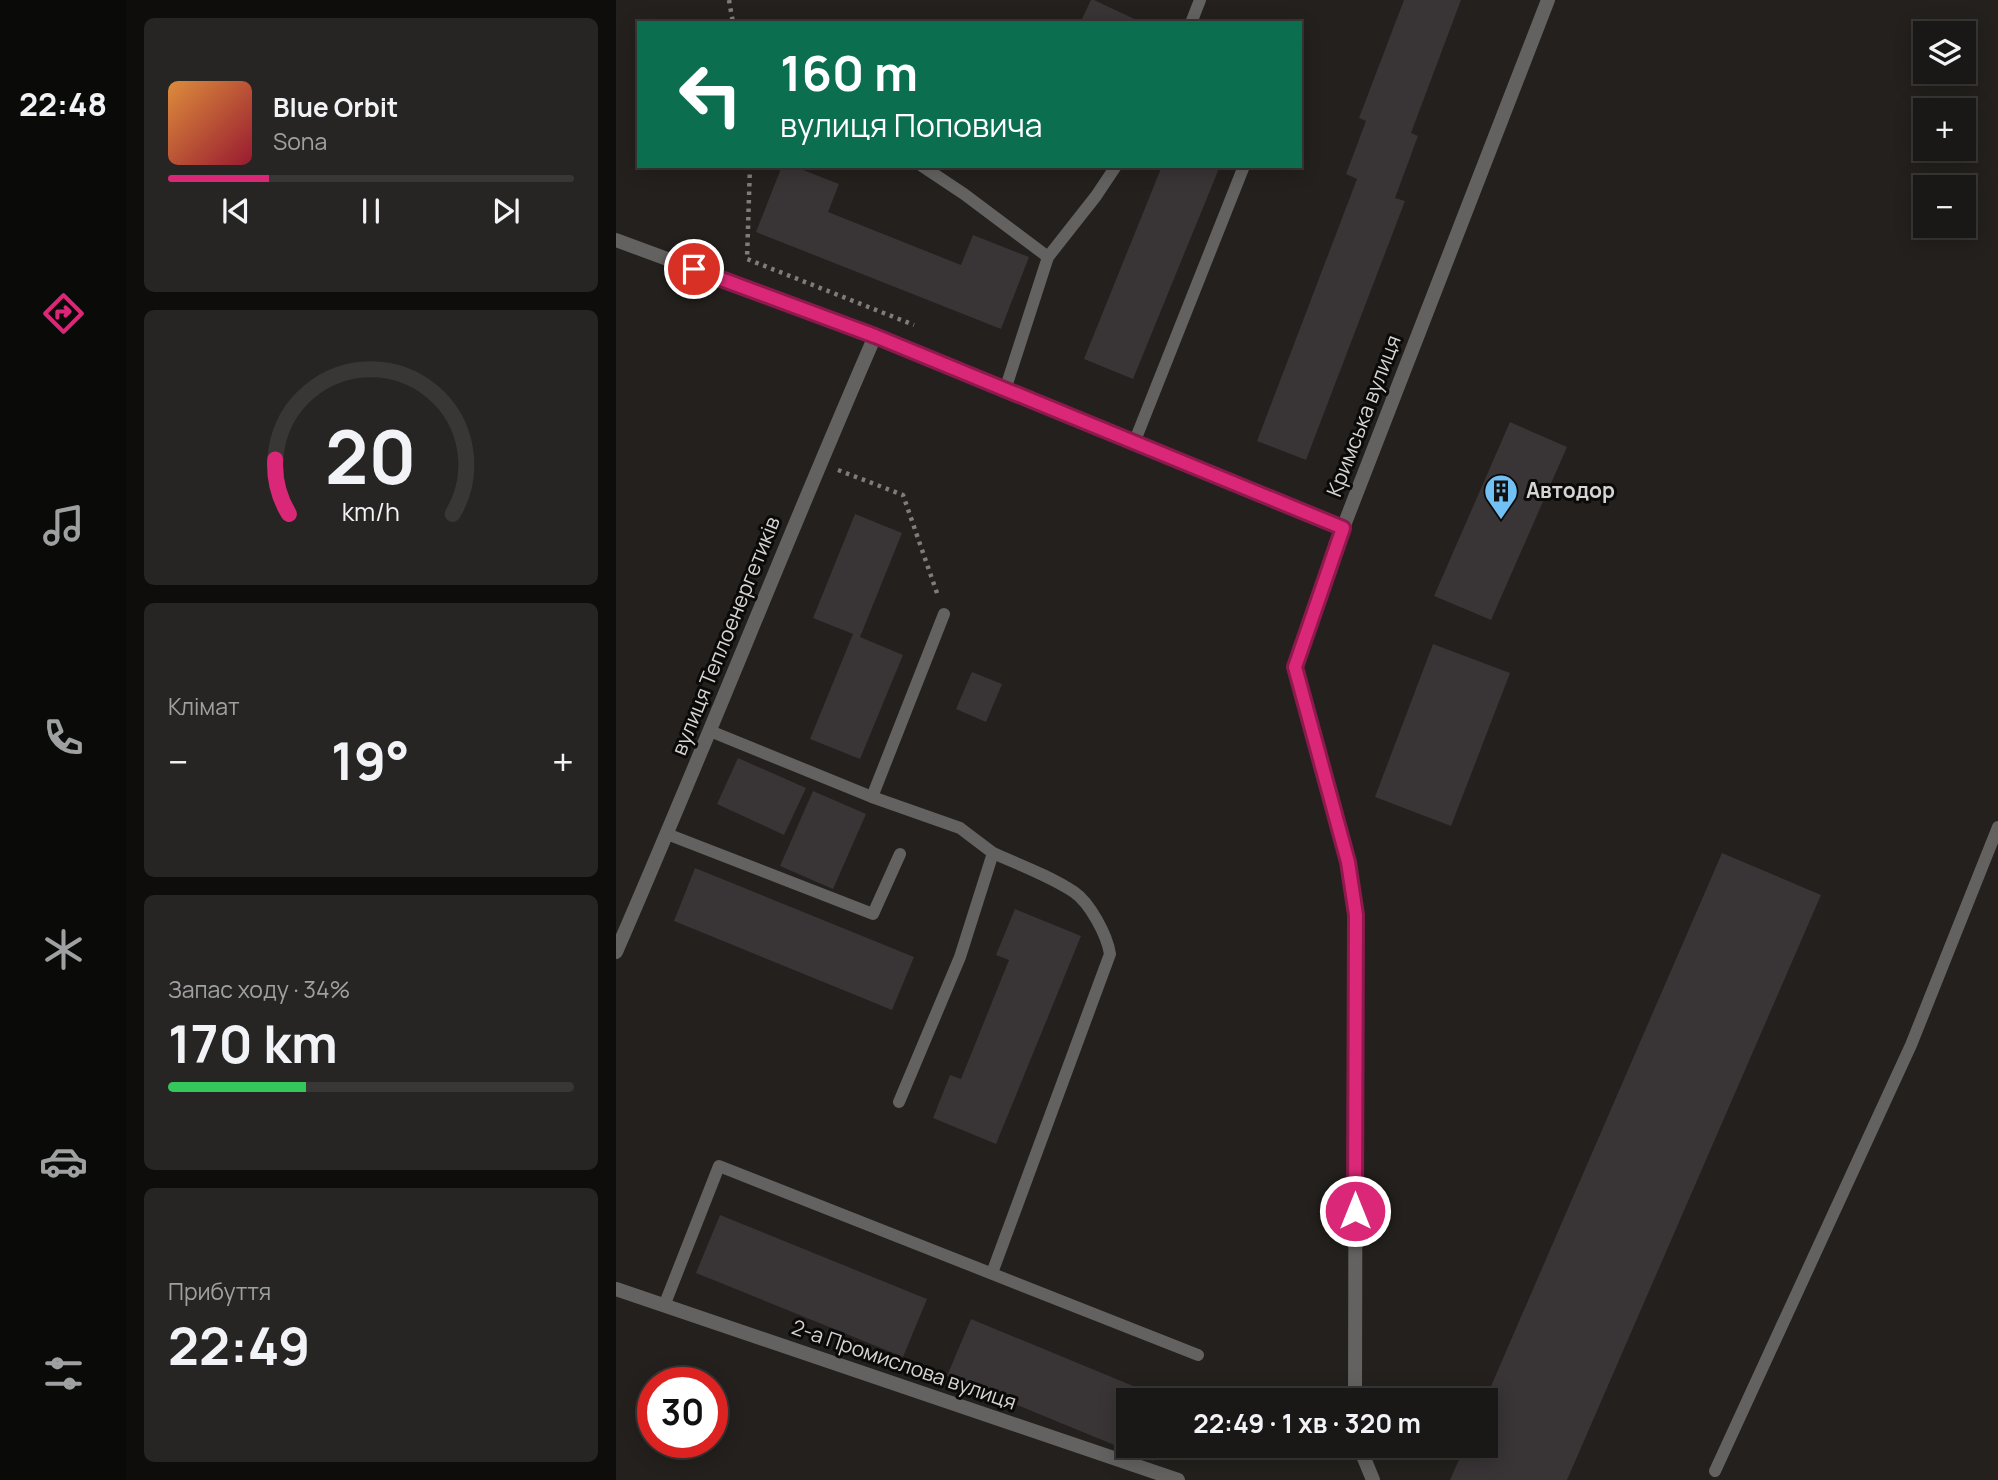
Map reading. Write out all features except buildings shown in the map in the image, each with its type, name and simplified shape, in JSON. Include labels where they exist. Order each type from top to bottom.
[{"type":"street","name":"Кримська вулиця","points":[[1355,1388],[1356,915],[1348,862],[1295,667],[1343,528],[1548,0]]},
{"type":"street","points":[[616,240],[875,336],[1343,528]]},
{"type":"street","name":"вулиця Теплоенергетиків","points":[[616,952],[875,336]]},
{"type":"street","name":"2-а Промислова вулиця","points":[[616,1289],[1178,1480]]},
{"type":"street","points":[[1364,1458],[1373,1480]]},
{"type":"lane","points":[[1192,21],[1200,0]]},
{"type":"lane","points":[[1005,390],[1048,257],[1115,168]]},
{"type":"lane","points":[[1134,443],[1243,168]]},
{"type":"lane","points":[[942,172],[1048,257]]},
{"type":"lane","points":[[872,797],[944,614]]},
{"type":"lane","points":[[710,731],[872,797],[960,828],[993,853],[1077,894],[1100,926],[1110,954],[992,1273]]},
{"type":"lane","points":[[1715,1471],[1911,1045],[1998,827]]},
{"type":"lane","points":[[667,834],[873,914],[900,854]]},
{"type":"lane","points":[[899,1102],[960,957],[993,853]]},
{"type":"lane","points":[[664,1307],[719,1166],[1198,1354]]},
{"type":"path","points":[[729,0],[733,21]]},
{"type":"path","points":[[751,168],[747,259],[914,325]]},
{"type":"path","points":[[820,463],[903,495],[944,614]]},
{"type":"place","name":"Автодор","points":[[1501,521]]},
{"type":"route","points":[[694,269],[875,336],[1343,528],[1295,667],[1348,862],[1356,915],[1355,1211]]}]
